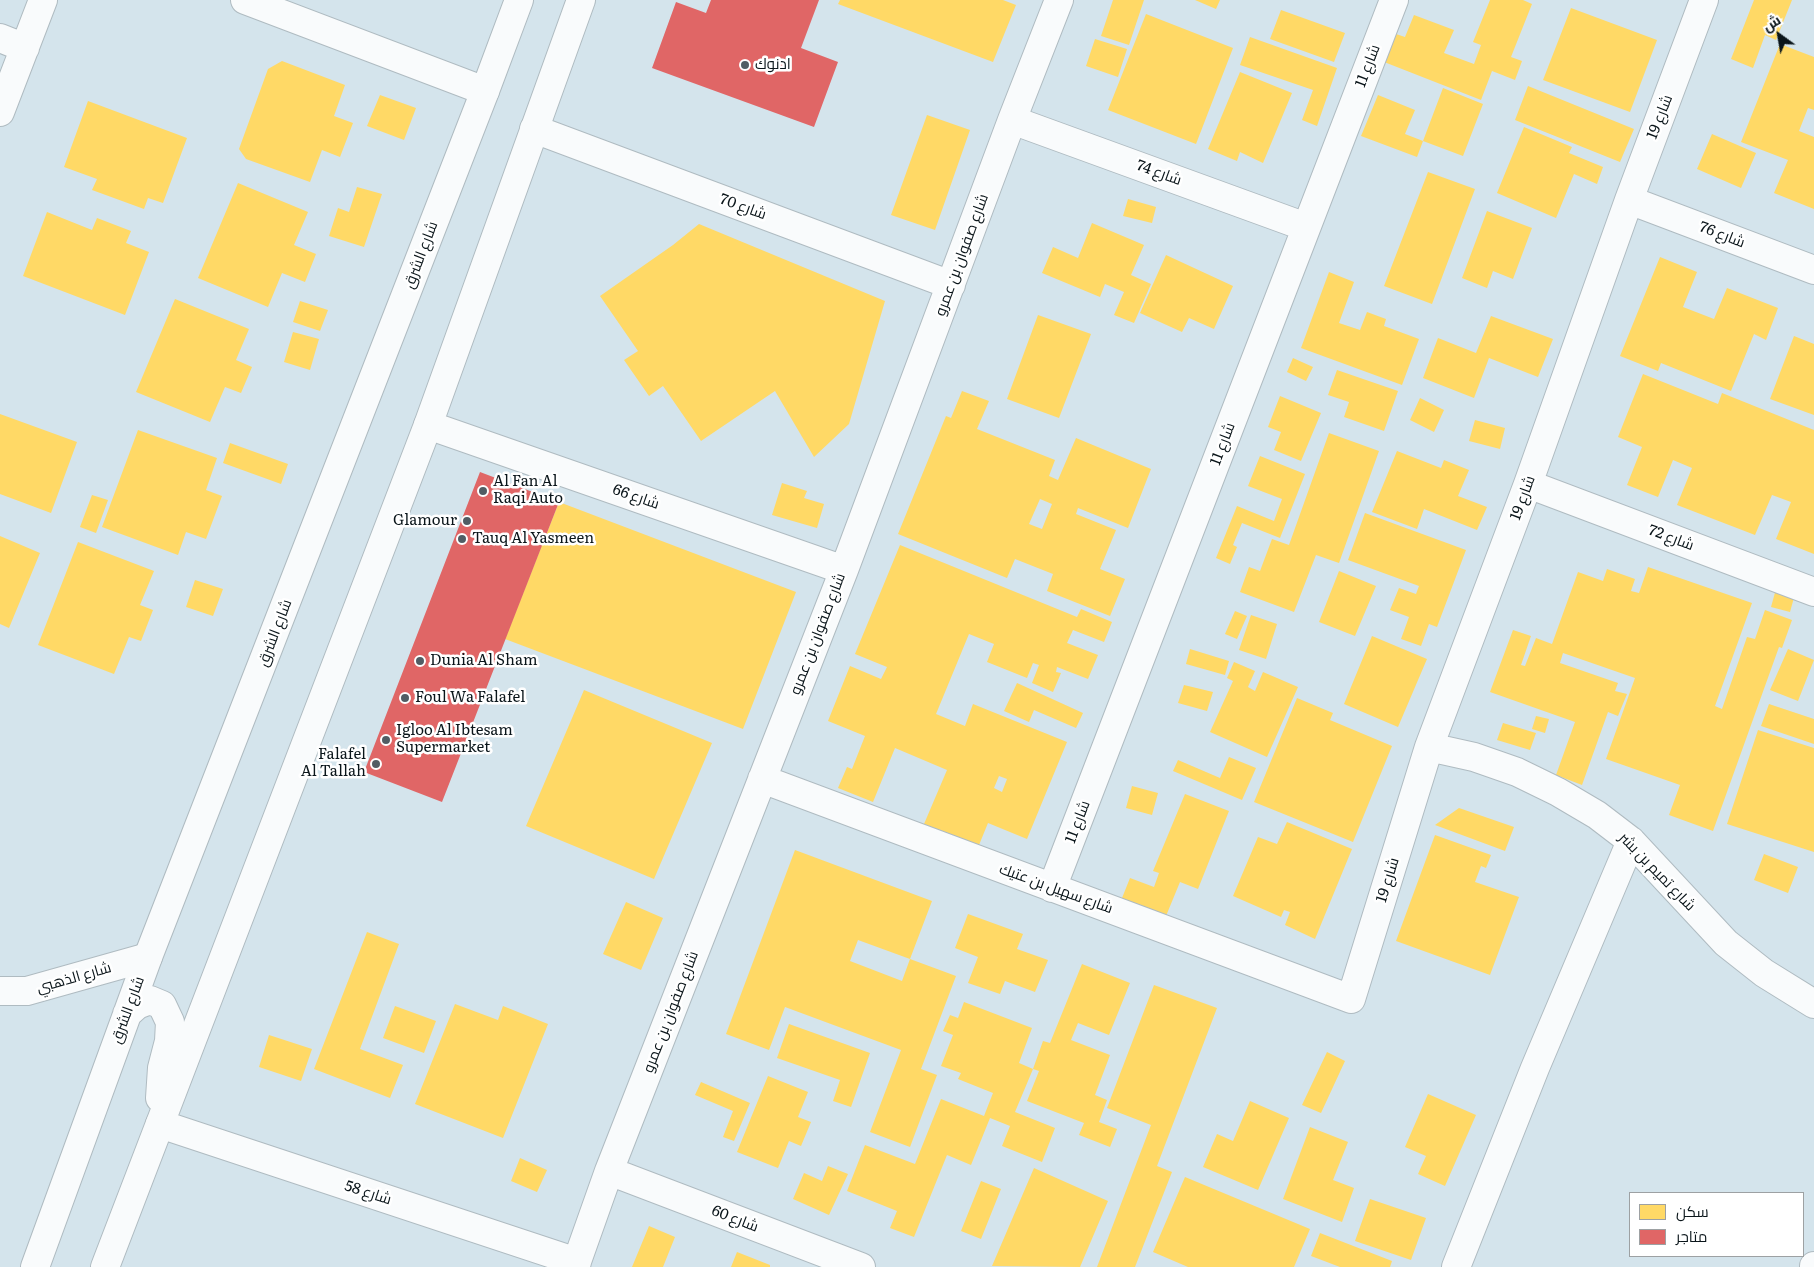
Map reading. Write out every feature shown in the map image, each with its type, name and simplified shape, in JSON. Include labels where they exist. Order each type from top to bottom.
[{"type":"street","points":[[0,112],[12,43],[43,0]]},
{"type":"street","points":[[245,0],[485,91]]},
{"type":"street","name":"شارع الشرق","points":[[35,1267],[148,956],[519,0]]},
{"type":"street","points":[[105,1267],[428,425],[581,0]]},
{"type":"street","name":"شارع صفوان بن عمرو","points":[[576,1264],[609,1171],[844,570],[1012,120],[1059,0]]},
{"type":"street","name":"شارع 11","points":[[1052,888],[1394,0]]},
{"type":"street","name":"شارع 19","points":[[1351,999],[1429,747],[1528,484],[1704,0]]},
{"type":"street","name":"شارع 74","points":[[1012,120],[1306,226]]},
{"type":"street","name":"شارع 70","points":[[534,129],[951,285]]},
{"type":"street","name":"شارع 76","points":[[1630,200],[1814,270]]},
{"type":"street","name":"شارع 66","points":[[428,425],[844,570]]},
{"type":"street","name":"شارع 72","points":[[1528,484],[1814,592]]},
{"type":"street","name":"شارع تميم بن بشر","points":[[1429,747],[1474,757],[1517,772],[1558,792],[1597,815],[1631,841],[1726,943],[1764,973],[1814,1004]]},
{"type":"street","name":"شارع سهيل بن عتيك","points":[[762,779],[1351,999]]},
{"type":"street","points":[[1456,1267],[1535,1068],[1631,841]]},
{"type":"street","name":"شارع الذهبي","points":[[0,991],[27,991],[148,956]]},
{"type":"street","points":[[127,1014],[138,1005],[150,1000],[162,1005],[170,1022],[169,1041],[162,1068],[160,1124]]},
{"type":"street","name":"شارع 58","points":[[160,1124],[576,1264]]},
{"type":"street","name":"شارع 60","points":[[609,1171],[861,1267]]},
{"type":"building: سكن","points":[[840,0],[1003,0],[1016,5],[993,62],[838,4]]},
{"type":"building: سكن","points":[[1113,0],[1144,0],[1129,45],[1101,36]]},
{"type":"building: سكن","points":[[1195,0],[1220,0],[1216,9]]},
{"type":"building: سكن","points":[[1490,0],[1523,0],[1532,4],[1511,57],[1522,61],[1515,80],[1492,71],[1481,100],[1379,60],[1390,32],[1405,37],[1414,15],[1454,30],[1444,53],[1474,64],[1481,45],[1473,42]]},
{"type":"building: سكن","points":[[1754,0],[1792,0],[1776,40],[1765,35],[1753,68],[1731,59]]},
{"type":"building: سكن","points":[[1571,8],[1657,40],[1630,112],[1543,80]]},
{"type":"building: سكن","points":[[1281,10],[1345,33],[1334,62],[1270,39]]},
{"type":"building: سكن","points":[[1146,14],[1233,48],[1196,144],[1108,110]]},
{"type":"building: سكن","points":[[1250,37],[1337,68],[1317,126],[1302,120],[1313,90],[1240,65]]},
{"type":"building: سكن","points":[[1095,39],[1127,49],[1118,77],[1086,66]]},
{"type":"building: سكن","points":[[1780,44],[1814,57],[1814,110],[1808,108],[1799,131],[1814,137],[1814,209],[1774,193],[1788,160],[1741,142]]},
{"type":"building: سكن","points":[[282,61],[345,85],[334,116],[353,123],[340,157],[322,150],[310,182],[246,159],[239,149],[268,69]]},
{"type":"building: سكن","points":[[1240,72],[1292,93],[1263,163],[1240,152],[1237,161],[1208,149]]},
{"type":"building: سكن","points":[[1528,86],[1634,129],[1620,162],[1515,120]]},
{"type":"building: سكن","points":[[1443,88],[1483,104],[1463,156],[1423,141]]},
{"type":"building: سكن","points":[[380,95],[416,108],[404,140],[367,126]]},
{"type":"building: سكن","points":[[1378,95],[1415,110],[1405,134],[1423,141],[1417,157],[1361,136]]},
{"type":"building: سكن","points":[[88,101],[187,138],[163,203],[148,198],[144,209],[92,190],[97,179],[64,167]]},
{"type":"building: سكن","points":[[927,115],[970,130],[935,230],[891,215]]},
{"type":"building: سكن","points":[[1524,127],[1572,147],[1569,153],[1603,167],[1597,184],[1574,174],[1556,218],[1497,193]]},
{"type":"building: سكن","points":[[1712,134],[1756,153],[1741,188],[1697,169]]},
{"type":"building: سكن","points":[[1428,172],[1475,189],[1432,304],[1384,286]]},
{"type":"building: سكن","points":[[238,183],[308,212],[294,245],[316,254],[305,282],[282,273],[268,307],[198,278]]},
{"type":"building: سكن","points":[[357,187],[382,194],[364,247],[329,236],[338,208],[349,212]]},
{"type":"building: سكن","points":[[1128,199],[1156,207],[1152,223],[1123,216]]},
{"type":"building: سكن","points":[[1487,211],[1532,228],[1513,279],[1493,271],[1487,288],[1462,278]]},
{"type":"building: سكن","points":[[47,212],[92,230],[97,218],[131,231],[126,243],[149,252],[125,315],[23,276]]},
{"type":"building: سكن","points":[[1092,223],[1144,245],[1131,275],[1151,284],[1134,323],[1114,315],[1124,292],[1105,284],[1100,297],[1042,273],[1053,247],[1078,258]]},
{"type":"building: سكن","points":[[699,224],[885,301],[849,424],[814,457],[775,391],[701,441],[663,386],[649,396],[624,360],[638,351],[600,296],[673,245]]},
{"type":"building: سكن","points":[[1166,255],[1233,286],[1214,329],[1189,318],[1182,332],[1140,313]]},
{"type":"building: سكن","points":[[1660,257],[1697,272],[1683,307],[1714,319],[1727,288],[1778,308],[1766,340],[1754,334],[1731,391],[1661,363],[1658,371],[1620,356]]},
{"type":"building: سكن","points":[[1329,272],[1354,282],[1339,323],[1360,330],[1367,312],[1386,319],[1384,326],[1419,339],[1402,385],[1301,348]]},
{"type":"building: سكن","points":[[175,299],[249,329],[236,360],[252,367],[241,393],[225,387],[210,422],[136,392]]},
{"type":"building: سكن","points":[[300,301],[328,310],[320,331],[293,322]]},
{"type":"building: سكن","points":[[1038,315],[1091,334],[1059,418],[1007,399]]},
{"type":"building: سكن","points":[[1491,316],[1553,339],[1538,377],[1489,358],[1474,398],[1423,378],[1438,338],[1476,353]]},
{"type":"building: سكن","points":[[293,332],[319,339],[310,370],[284,362]]},
{"type":"building: سكن","points":[[1794,336],[1814,344],[1814,415],[1770,399]]},
{"type":"building: سكن","points":[[1293,358],[1313,367],[1306,381],[1287,372]]},
{"type":"building: سكن","points":[[1337,370],[1398,391],[1384,431],[1344,417],[1349,402],[1328,395]]},
{"type":"building: سكن","points":[[1643,374],[1718,404],[1722,393],[1814,430],[1814,554],[1776,539],[1791,502],[1772,495],[1755,535],[1677,505],[1692,468],[1673,460],[1658,497],[1627,485],[1642,447],[1618,437]]},
{"type":"building: سكن","points":[[962,391],[989,401],[977,429],[1055,460],[1049,476],[1058,480],[1076,438],[1151,469],[1128,528],[1078,508],[1076,514],[1116,530],[1100,569],[1125,579],[1110,616],[1047,591],[1053,574],[1015,559],[1007,578],[898,534],[946,416],[951,418]],"holes":[[[1040,499],[1052,504],[1042,529],[1029,524]]]},
{"type":"building: سكن","points":[[1280,396],[1321,413],[1301,461],[1274,450],[1281,432],[1268,427]]},
{"type":"building: سكن","points":[[1420,398],[1444,410],[1434,432],[1410,420]]},
{"type":"building: سكن","points":[[0,414],[77,442],[51,513],[0,494]]},
{"type":"building: سكن","points":[[1475,420],[1505,428],[1500,449],[1469,441]]},
{"type":"building: سكن","points":[[138,430],[217,458],[206,490],[222,496],[206,539],[186,532],[178,555],[102,527]]},
{"type":"building: سكن","points":[[1329,433],[1379,451],[1339,563],[1316,555],[1294,612],[1240,592],[1249,567],[1260,571],[1272,539],[1289,545]]},
{"type":"building: سكن","points":[[230,443],[288,464],[281,484],[223,463]]},
{"type":"building: سكن","points":[[1397,451],[1441,468],[1444,460],[1469,470],[1458,496],[1487,507],[1477,530],[1424,509],[1417,529],[1372,512]]},
{"type":"building: سكن","points":[[1260,456],[1305,474],[1280,538],[1242,523],[1233,545],[1237,547],[1230,564],[1216,558],[1237,506],[1274,521],[1282,499],[1248,486]]},
{"type":"building: سكن","points":[[782,483],[807,491],[804,498],[824,504],[817,528],[772,515]]},
{"type":"building: سكن","points":[[92,495],[108,500],[96,533],[80,527]]},
{"type":"building: سكن","points":[[559,502],[796,592],[743,729],[505,639]]},
{"type":"building: سكن","points":[[1365,513],[1466,550],[1437,627],[1429,624],[1421,646],[1401,639],[1409,617],[1390,610],[1399,588],[1416,594],[1419,586],[1348,560]]},
{"type":"building: سكن","points":[[0,536],[40,553],[9,628],[0,624]]},
{"type":"building: سكن","points":[[78,542],[154,571],[140,605],[153,610],[141,641],[129,637],[114,674],[38,645]]},
{"type":"building: سكن","points":[[900,545],[1077,617],[1081,609],[1112,622],[1104,642],[1073,630],[1067,643],[1098,655],[1088,679],[1057,667],[1056,672],[1061,673],[1053,692],[1032,683],[1039,665],[1033,663],[1027,678],[987,662],[994,644],[969,634],[936,714],[965,726],[973,704],[1067,742],[1027,839],[988,823],[979,845],[924,824],[947,770],[895,748],[873,802],[838,788],[847,767],[852,769],[865,736],[828,721],[850,666],[881,679],[887,667],[855,654]],"holes":[[[999,776],[1007,779],[1002,792],[994,788]]]},
{"type":"building: سكن","points":[[1648,567],[1752,603],[1715,706],[1722,709],[1747,637],[1755,639],[1765,610],[1792,620],[1782,648],[1779,647],[1713,831],[1669,815],[1680,785],[1606,759],[1635,678],[1563,653],[1560,663],[1618,683],[1615,691],[1627,694],[1618,716],[1608,712],[1582,785],[1556,775],[1575,722],[1490,692],[1513,630],[1531,636],[1521,665],[1525,666],[1536,638],[1552,644],[1578,572],[1603,581],[1607,569],[1635,579],[1631,591],[1639,593]]},
{"type":"building: سكن","points":[[1339,571],[1376,586],[1355,636],[1319,622]]},
{"type":"building: سكن","points":[[195,580],[223,589],[213,616],[186,607]]},
{"type":"building: سكن","points":[[1776,589],[1795,594],[1790,612],[1771,607]]},
{"type":"building: سكن","points":[[1235,611],[1247,616],[1237,639],[1225,634]]},
{"type":"building: سكن","points":[[1251,615],[1277,624],[1266,659],[1239,650]]},
{"type":"building: سكن","points":[[1372,636],[1427,659],[1398,727],[1344,704]]},
{"type":"building: سكن","points":[[1190,649],[1229,661],[1225,675],[1186,664]]},
{"type":"building: سكن","points":[[1788,649],[1814,660],[1798,701],[1770,690]]},
{"type":"building: سكن","points":[[1234,662],[1255,671],[1248,687],[1255,691],[1263,672],[1298,687],[1267,757],[1210,732],[1233,681],[1227,678]]},
{"type":"building: سكن","points":[[1017,683],[1083,713],[1076,728],[1034,710],[1029,722],[1004,711]]},
{"type":"building: سكن","points":[[1184,685],[1213,692],[1207,711],[1178,703]]},
{"type":"building: سكن","points":[[584,690],[712,743],[654,879],[526,826]]},
{"type":"building: سكن","points":[[1297,698],[1333,713],[1330,720],[1392,746],[1353,842],[1254,802]]},
{"type":"building: سكن","points":[[1769,704],[1814,719],[1814,744],[1761,726]]},
{"type":"building: سكن","points":[[1536,716],[1549,719],[1545,733],[1532,729]]},
{"type":"building: سكن","points":[[1503,723],[1536,733],[1530,750],[1497,740]]},
{"type":"building: سكن","points":[[1758,730],[1814,748],[1814,852],[1727,824]]},
{"type":"building: سكن","points":[[1229,757],[1256,768],[1242,800],[1173,771],[1178,760],[1220,778]]},
{"type":"building: سكن","points":[[1132,786],[1158,793],[1152,815],[1126,808]]},
{"type":"building: سكن","points":[[1185,794],[1229,811],[1198,889],[1180,882],[1166,916],[1122,898],[1130,878],[1154,887],[1159,873],[1153,871]]},
{"type":"building: سكن","points":[[1459,808],[1514,827],[1505,851],[1435,825]]},
{"type":"building: سكن","points":[[1287,822],[1352,849],[1315,939],[1285,925],[1290,912],[1284,910],[1281,917],[1233,896],[1258,837],[1277,844]]},
{"type":"building: سكن","points":[[1435,835],[1491,855],[1486,868],[1481,866],[1475,882],[1519,897],[1490,975],[1396,941]]},
{"type":"building: سكن","points":[[795,850],[932,901],[910,959],[956,976],[921,1069],[937,1075],[910,1147],[870,1132],[901,1050],[785,1007],[769,1050],[726,1034]],"holes":[[[858,940],[910,959],[902,981],[850,961]]]},
{"type":"building: سكن","points":[[1764,854],[1798,867],[1788,893],[1754,880]]},
{"type":"building: سكن","points":[[626,902],[663,918],[641,970],[603,954]]},
{"type":"building: سكن","points":[[968,914],[1023,934],[1017,949],[1048,960],[1035,992],[1005,981],[1000,994],[968,983],[978,957],[955,948]]},
{"type":"building: سكن","points":[[367,932],[399,944],[360,1049],[403,1065],[390,1098],[314,1069]]},
{"type":"building: سكن","points":[[1082,964],[1130,983],[1109,1035],[1078,1023],[1071,1040],[1110,1055],[1095,1095],[1107,1100],[1099,1122],[1117,1129],[1110,1147],[1079,1135],[1084,1123],[1027,1101],[1039,1071],[1033,1069],[1043,1041],[1050,1043]]},
{"type":"building: سكن","points":[[1154,985],[1217,1008],[1157,1166],[1172,1172],[1135,1267],[1097,1267],[1151,1125],[1107,1108]]},
{"type":"building: سكن","points":[[964,1002],[1032,1028],[1019,1063],[1033,1069],[1015,1112],[1055,1128],[1042,1162],[1002,1146],[1010,1126],[990,1118],[971,1165],[947,1155],[914,1237],[890,1228],[897,1211],[847,1191],[865,1145],[915,1164],[941,1099],[984,1116],[993,1093],[958,1079],[961,1073],[941,1066],[953,1035],[943,1031],[950,1015],[958,1018]]},
{"type":"building: سكن","points":[[455,1004],[498,1020],[503,1006],[548,1024],[503,1138],[415,1104]]},
{"type":"building: سكن","points":[[395,1006],[436,1021],[424,1053],[383,1038]]},
{"type":"building: سكن","points":[[789,1024],[870,1053],[851,1107],[833,1101],[840,1080],[777,1058]]},
{"type":"building: سكن","points":[[269,1035],[312,1049],[301,1081],[259,1067]]},
{"type":"building: سكن","points":[[1327,1052],[1345,1061],[1321,1113],[1302,1105]]},
{"type":"building: سكن","points":[[768,1076],[808,1092],[798,1117],[811,1122],[801,1146],[789,1141],[778,1168],[737,1152]]},
{"type":"building: سكن","points":[[701,1082],[750,1103],[734,1141],[723,1137],[733,1111],[695,1095]]},
{"type":"building: سكن","points":[[1428,1094],[1476,1115],[1445,1186],[1418,1174],[1426,1156],[1405,1147]]},
{"type":"building: سكن","points":[[1250,1101],[1289,1118],[1258,1190],[1203,1167],[1217,1134],[1233,1141]]},
{"type":"building: سكن","points":[[1310,1127],[1348,1142],[1333,1180],[1354,1188],[1342,1222],[1283,1199]]},
{"type":"building: سكن","points":[[520,1158],[547,1170],[537,1192],[511,1181]]},
{"type":"building: سكن","points":[[828,1166],[848,1174],[829,1215],[793,1199],[804,1173],[822,1181]]},
{"type":"building: سكن","points":[[1034,1168],[1108,1201],[1080,1267],[992,1266]]},
{"type":"building: سكن","points":[[1185,1177],[1310,1229],[1294,1267],[1188,1267],[1153,1252]]},
{"type":"building: سكن","points":[[981,1181],[1001,1189],[981,1239],[961,1231]]},
{"type":"building: سكن","points":[[1370,1199],[1426,1218],[1411,1260],[1355,1241]]},
{"type":"building: سكن","points":[[649,1226],[675,1237],[663,1267],[632,1267]]},
{"type":"building: سكن","points":[[1320,1233],[1392,1261],[1390,1267],[1340,1267],[1311,1256]]},
{"type":"building: سكن","points":[[737,1252],[770,1265],[770,1267],[731,1267]]},
{"type":"building: متاجر","name":"ادنوك","points":[[711,0],[819,0],[801,48],[838,62],[814,127],[652,68],[676,2],[706,13]]},
{"type":"building: متاجر","points":[[480,472],[559,502],[442,802],[364,772]]},
{"type":"place","name":"ادنوك","points":[[745,65]]},
{"type":"place","name":"Al Fan Al Raqi Auto","points":[[483,491]]},
{"type":"place","name":"Glamour","points":[[467,521]]},
{"type":"place","name":"Tauq Al Yasmeen","points":[[462,539]]},
{"type":"place","name":"Dunia Al Sham","points":[[420,661]]},
{"type":"place","name":"Foul Wa Falafel","points":[[405,698]]},
{"type":"place","name":"Igloo Al Ibtesam Supermarket","points":[[386,740]]},
{"type":"place","name":"Falafel Al Tallah","points":[[376,764]]}]
